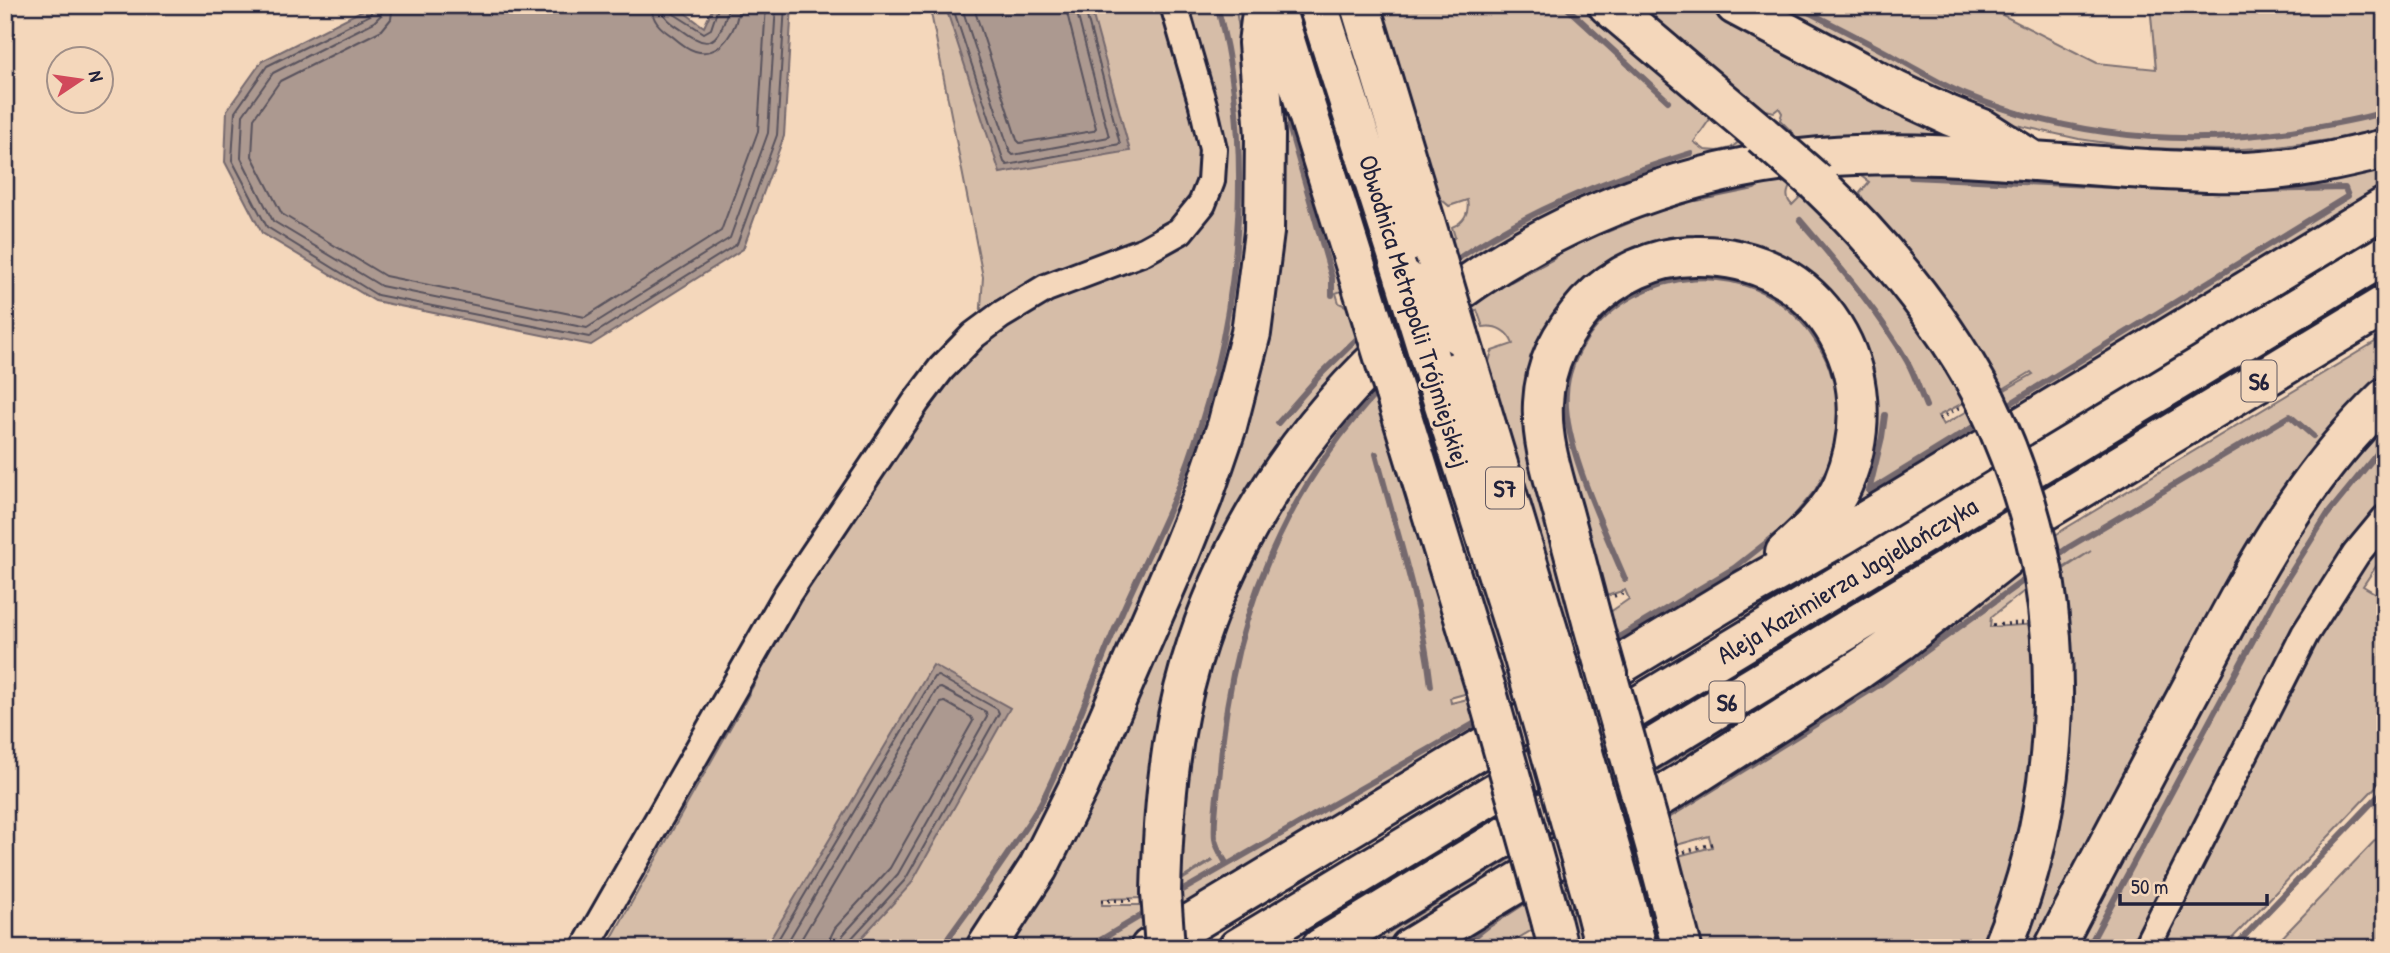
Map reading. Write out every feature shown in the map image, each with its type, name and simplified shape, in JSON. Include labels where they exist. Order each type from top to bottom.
[{"type":"highway","points":[[986,948],[1038,867],[1079,786],[1179,556],[1227,426],[1251,333],[1263,242],[1266,146],[1258,43],[1262,5]]},
{"type":"highway","points":[[1274,5],[1486,689],[1554,932]]},
{"type":"highway","name":"Obwodnica Metropolii Trójmiejskiej","points":[[1318,5],[1430,360],[1536,644]]},
{"type":"highway","name":"Obwodnica Metropolii Trójmiejskiej","points":[[1360,5],[1459,335],[1536,644],[1608,897]]},
{"type":"highway","points":[[1608,5],[1816,182],[1905,275],[1960,353],[1976,402],[2018,477],[2044,579],[2054,673],[2053,726],[2049,780],[2028,879],[2002,948]]},
{"type":"highway","points":[[1735,5],[1896,91],[1950,117],[1983,129],[2035,162]]},
{"type":"highway","points":[[1166,948],[1151,896],[1175,733],[1191,663],[1214,599],[1238,547],[1273,486],[1320,422],[1361,374],[1422,318],[1482,274],[1549,234],[1632,198],[1703,177],[1773,163],[1823,157],[1924,156],[2183,171],[2259,172],[2322,164],[2385,149]]},
{"type":"highway","points":[[1150,948],[1741,592],[1841,536],[2385,207]]},
{"type":"highway","points":[[1682,948],[1666,853],[1593,625],[1543,435],[1543,402],[1547,374],[1568,324],[1601,290],[1638,268],[1674,256],[1719,255],[1759,265],[1802,290],[1830,320],[1850,359],[1858,396],[1858,440],[1842,487],[1812,529],[1741,592]]},
{"type":"highway","name":"Aleja Kazimierza Jagiellończyka","points":[[1238,948],[2385,255]]},
{"type":"highway","name":"Aleja Kazimierza Jagiellończyka","points":[[1321,948],[2385,305]]},
{"type":"highway","points":[[2054,948],[2264,552],[2312,480],[2385,398]]},
{"type":"highway","points":[[1410,948],[1692,777],[1899,642],[2133,457]]},
{"type":"highway","name":"S7","points":[[1605,948],[1608,897]]},
{"type":"highway","name":"S7","points":[[1608,897],[1637,948]]},
{"type":"lane","points":[[585,948],[788,593],[941,369],[974,335],[1001,315],[1046,288],[1144,251],[1180,231],[1202,204],[1211,181],[1213,149],[1174,5]]},
{"type":"lane","points":[[2146,948],[2305,634],[2356,554],[2385,519]]},
{"type":"path","points":[[1939,419],[1976,402]]},
{"type":"path","points":[[1993,625],[2032,622]]},
{"type":"path","points":[[1666,853],[1712,844]]},
{"type":"path","points":[[1101,901],[1151,896]]},
{"type":"shaded area","points":[[927,5],[1166,5],[1202,152],[1196,193],[1170,226],[980,321],[983,277],[932,18]]},
{"type":"shaded area","points":[[1181,5],[1235,5],[1243,51],[1248,112],[1248,225],[1227,364],[1189,486],[1047,816],[986,920],[967,948],[606,948],[743,705],[818,564],[899,439],[979,342],[1215,199]]},
{"type":"shaded area","points":[[1282,5],[1300,5],[1391,291],[1374,305]]},
{"type":"shaded area","points":[[1330,5],[1348,5],[1426,263],[1455,237],[1452,227],[1465,216],[1468,209],[1467,200],[1449,206],[1434,193],[1378,5],[1590,5],[1706,101],[1703,105],[1710,119],[1694,142],[1705,150],[1731,148],[1742,139],[1793,133],[1780,120],[1782,113],[1779,108],[1774,112],[1762,109],[1760,112],[1632,5],[1720,5],[1894,97],[1989,140],[1856,139],[1792,144],[1728,154],[1632,182],[1541,221],[1458,271],[1382,332],[1314,402],[1257,481],[1210,568],[1175,662],[1160,720],[1148,808],[1145,898],[1102,899],[1102,905],[1140,905],[1213,861],[1171,885],[1174,811],[1183,738],[1194,690],[1233,580],[1288,482],[1356,395],[1437,320],[1529,259],[1630,213],[1739,182],[1854,167],[1934,167],[2133,181],[2227,182],[2332,170],[2385,160],[2385,195],[1835,525],[1834,520],[1861,471],[1870,436],[1871,418],[1868,380],[1844,317],[1802,274],[1749,250],[1692,244],[1635,257],[1585,287],[1549,335],[1531,400],[1535,452],[1587,628],[1629,599],[1625,590],[1597,599],[1574,529],[1555,457],[1551,409],[1556,377],[1575,331],[1596,306],[1609,295],[1659,269],[1710,264],[1758,275],[1799,301],[1831,337],[1849,383],[1850,433],[1832,487],[1804,525],[1768,557],[1742,575],[1125,948],[1001,948],[1048,873],[1091,789],[1192,555],[1216,495],[1244,411],[1261,340],[1276,224],[1277,133],[1270,40],[1275,41],[1346,272],[1341,274],[1341,291],[1336,293],[1339,303],[1350,308],[1354,322],[1357,322],[1417,270],[1414,271]],"holes":[[[1858,174],[1869,182],[1860,193],[1865,207],[1937,292],[1996,385],[1999,383],[2003,389],[2031,372],[2033,374],[1943,425],[1938,416],[1973,398],[1938,342],[1882,268],[1816,196],[1812,200],[1800,197],[1792,205],[1788,199],[1792,182]],[[1477,310],[1483,327],[1501,330],[1513,344],[1492,351],[1487,369],[1562,636],[1575,633],[1580,653],[1503,675],[1498,655],[1509,652],[1481,560],[1416,372],[1398,386],[1482,657],[1487,656],[1495,683],[1472,698],[1451,703],[1450,698],[1475,691],[1394,428],[1388,430],[1376,394]]]},
{"type":"shaded area","points":[[1756,5],[1983,5],[2097,63],[2156,69],[2150,5],[2385,6],[2385,128],[2329,140],[2224,150],[2140,148],[2079,139],[1985,118]]},
{"type":"shaded area","points":[[2385,274],[2385,286],[1287,948],[1270,948]]},
{"type":"shaded area","points":[[2385,336],[2385,381],[2040,948],[2020,948],[2059,572],[2091,551],[2023,592],[1991,617],[1990,627],[2038,624],[2036,784],[1990,948],[1695,948],[1671,858],[1712,847],[1709,836],[1673,846],[1641,866],[1565,888],[1570,908],[1581,905],[1592,948],[1565,948],[1557,918],[1578,913],[1577,910],[1558,917],[1540,925],[1507,945],[1509,948],[1433,948],[2066,528]]},
{"type":"shaded area","points":[[2385,419],[2385,503],[2365,527],[2136,948],[2072,948],[2290,541]]},
{"type":"shaded area","points":[[2385,531],[2385,553],[2363,586],[2385,599],[2385,777],[2223,948],[2174,948],[2169,945],[2165,936],[2314,639]]},
{"type":"shaded area","points":[[1913,616],[1841,673],[1387,948],[1363,948]]},
{"type":"shaded area","points":[[2385,830],[2385,948],[2272,948]]},
{"type":"shaded area","points":[[1660,884],[1677,948],[1650,948],[1641,889]]},
{"type":"water","points":[[373,5],[674,5],[704,27],[714,5],[792,5],[784,136],[743,249],[591,345],[375,301],[262,233],[225,162],[227,110],[262,61]]},
{"type":"water","points":[[945,5],[1090,5],[1130,151],[1000,173]]},
{"type":"water","points":[[933,665],[1010,708],[911,884],[852,948],[765,948]]},
{"type":"waterway","points":[[941,948],[999,867],[1043,799],[1124,607],[1171,506],[1199,432],[1228,311],[1236,250],[1239,188],[1237,126],[1230,65],[1217,5]]},
{"type":"waterway","points":[[1564,5],[1668,101]]},
{"type":"waterway","points":[[1795,5],[1955,90],[2004,109],[2084,129],[2166,138],[2249,136],[2327,125],[2385,112]]},
{"type":"waterway","points":[[1289,126],[1332,278],[1332,295]]},
{"type":"waterway","points":[[1453,262],[1509,227],[1568,198],[1691,153]]},
{"type":"waterway","points":[[1911,177],[2220,191]]},
{"type":"waterway","points":[[1696,199],[1754,187]]},
{"type":"waterway","points":[[2003,408],[2348,196],[2345,188],[2259,190]]},
{"type":"waterway","points":[[1800,220],[1857,288],[1896,342],[1910,366],[1926,406]]},
{"type":"waterway","points":[[1607,230],[1629,221]]},
{"type":"waterway","points":[[1510,280],[1553,257]]},
{"type":"waterway","points":[[1625,579],[1587,487],[1571,436],[1567,413],[1566,393],[1574,358],[1585,339],[1607,314],[1633,295],[1663,283],[1694,278],[1726,279],[1756,288],[1784,303],[1812,332],[1826,355],[1833,374]]},
{"type":"waterway","points":[[1278,423],[1321,374],[1362,334]]},
{"type":"waterway","points":[[1226,863],[1216,842],[1215,813],[1226,716],[1248,615],[1287,519],[1344,431],[1379,390]]},
{"type":"waterway","points":[[1885,415],[1869,491],[1981,422]]},
{"type":"waterway","points":[[2054,558],[2290,416],[2313,436]]},
{"type":"waterway","points":[[2088,948],[2280,590],[2327,515],[2385,444]]},
{"type":"waterway","points":[[1376,454],[1415,598],[1431,686]]},
{"type":"waterway","points":[[1792,521],[1817,491],[1828,470]]},
{"type":"waterway","points":[[1612,641],[1734,568],[1776,535]]},
{"type":"waterway","points":[[1662,820],[1879,685],[2031,575]]},
{"type":"waterway","points":[[1176,894],[1482,719]]},
{"type":"waterway","points":[[2233,948],[2385,789]]},
{"type":"waterway","points":[[1460,948],[1532,897]]},
{"type":"waterway","points":[[1087,948],[1149,911]]}]
